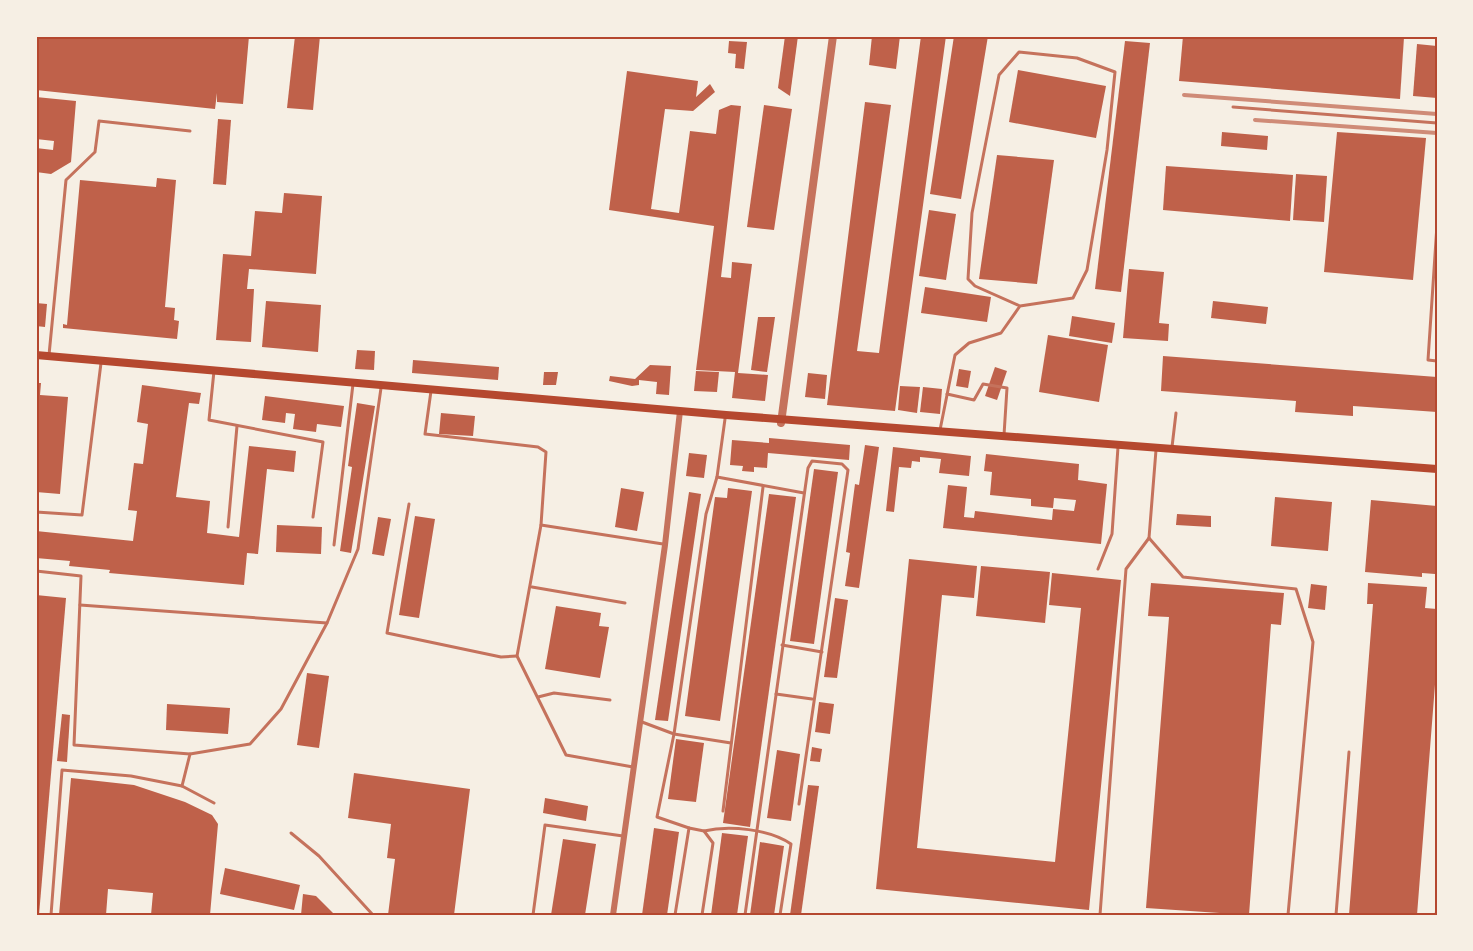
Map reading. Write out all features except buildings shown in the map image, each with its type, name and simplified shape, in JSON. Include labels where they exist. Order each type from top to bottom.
[{"type":"main road","points":[[36,355],[48,359]]},
{"type":"main road","points":[[36,360],[101,363],[680,413],[1437,471]]},
{"type":"main road","points":[[680,413],[725,419],[1004,436],[1437,471]]},
{"type":"street","points":[[781,421],[833,36]]},
{"type":"street","points":[[613,915],[642,722],[680,413]]},
{"type":"lane","points":[[939,432],[955,355],[969,343],[1001,333],[1020,306],[1073,298],[1087,270],[1107,150],[1115,72],[1077,58],[1019,52],[999,75],[972,213],[968,279],[975,286],[1020,306]]},
{"type":"lane","points":[[1233,107],[1437,123]]},
{"type":"lane","points":[[48,359],[66,180],[95,152],[99,121],[190,131]]},
{"type":"lane","points":[[1437,225],[1428,360],[1437,361]]},
{"type":"lane","points":[[36,512],[82,515],[101,363]]},
{"type":"lane","points":[[214,372],[208,420],[323,442],[313,517]]},
{"type":"lane","points":[[334,545],[353,384]]},
{"type":"lane","points":[[947,394],[974,400],[983,384],[1007,388],[1004,436]]},
{"type":"lane","points":[[36,571],[81,576],[74,745],[190,754],[250,744],[280,709],[327,623],[358,549],[382,387]]},
{"type":"lane","points":[[431,391],[425,434],[538,447],[546,452],[541,525],[517,656],[566,755],[634,767]]},
{"type":"lane","points":[[1172,449],[1176,413]]},
{"type":"lane","points":[[725,419],[717,477],[706,514],[674,734],[657,817],[704,831],[720,827],[779,836],[790,844],[780,915]]},
{"type":"lane","points":[[228,527],[237,426]]},
{"type":"lane","points":[[1098,569],[1112,534],[1118,447]]},
{"type":"lane","points":[[1100,915],[1126,569],[1149,538],[1156,449]]},
{"type":"lane","points":[[745,915],[808,468],[812,461],[842,465],[848,470],[799,804]]},
{"type":"lane","points":[[717,477],[805,493]]},
{"type":"lane","points":[[723,811],[763,487]]},
{"type":"lane","points":[[409,504],[387,633],[501,657],[517,656]]},
{"type":"lane","points":[[541,525],[665,545]]},
{"type":"lane","points":[[1149,538],[1183,577],[1296,589],[1313,642],[1288,915]]},
{"type":"lane","points":[[531,586],[625,603]]},
{"type":"lane","points":[[80,605],[327,623]]},
{"type":"lane","points":[[782,645],[822,652]]},
{"type":"lane","points":[[538,697],[554,693],[610,700]]},
{"type":"lane","points":[[776,694],[813,699]]},
{"type":"lane","points":[[642,722],[674,734],[731,743]]},
{"type":"lane","points":[[1336,915],[1349,752]]},
{"type":"lane","points":[[182,786],[190,754]]},
{"type":"lane","points":[[51,915],[62,770],[131,776],[182,786],[214,803]]},
{"type":"lane","points":[[533,915],[545,825],[625,836]]},
{"type":"lane","points":[[675,915],[689,828]]},
{"type":"lane","points":[[702,915],[714,843],[704,831]]},
{"type":"lane","points":[[291,833],[318,856],[373,915]]},
{"type":"lane","points":[[1436,915],[1437,908]]},
{"type":"railway","points":[[1184,95],[1437,114]]},
{"type":"railway","points":[[1255,120],[1437,133]]}]
